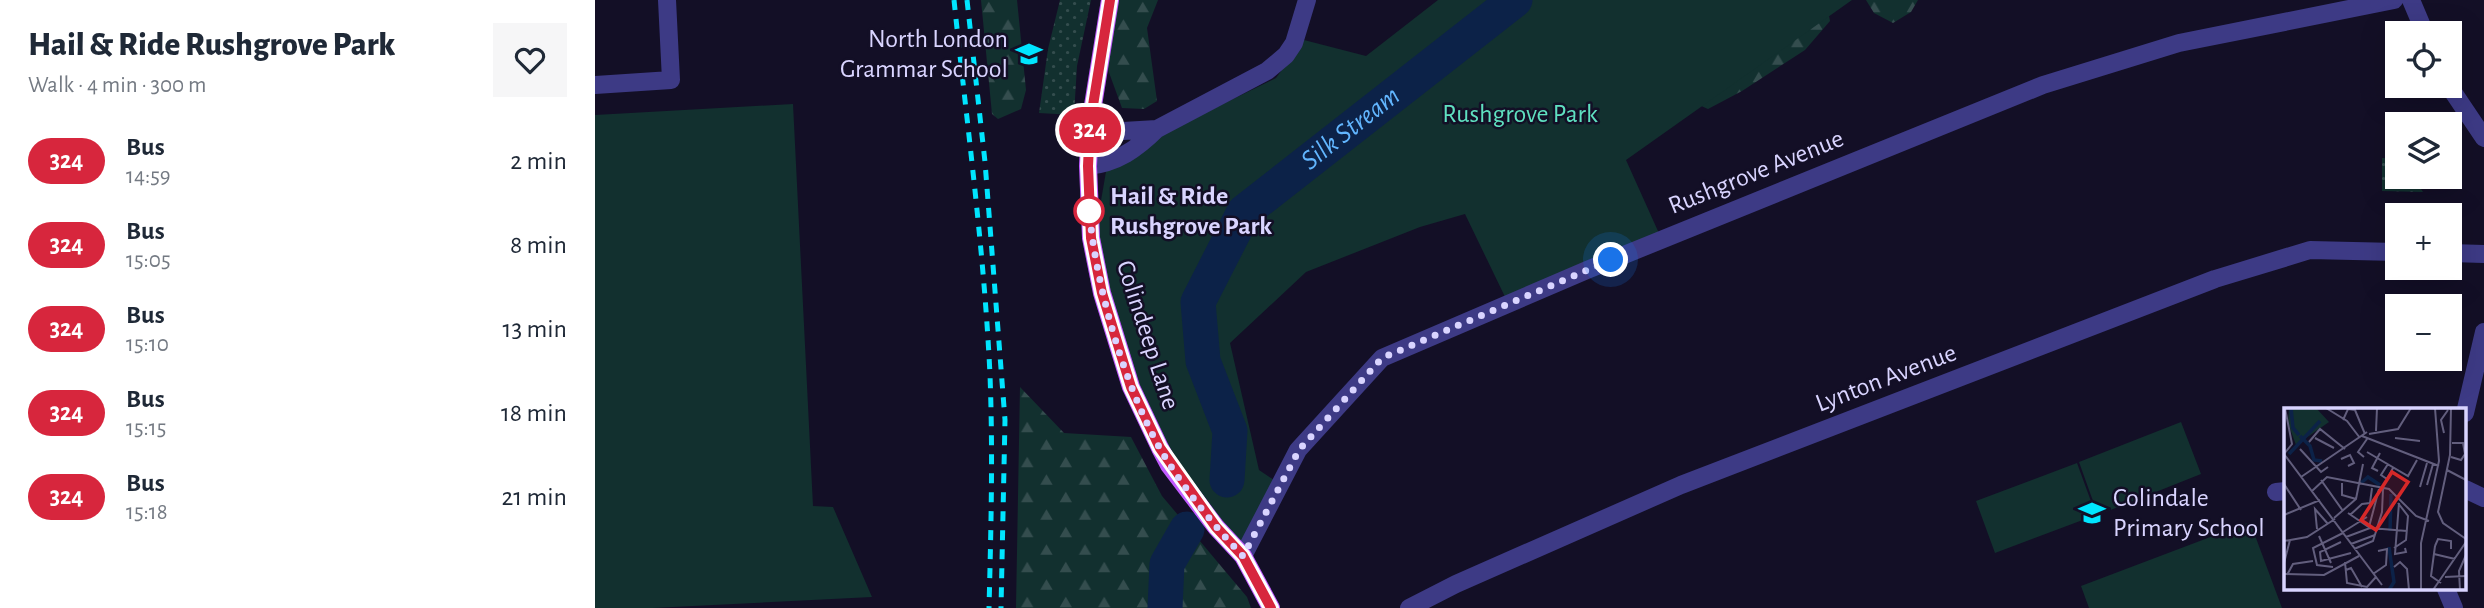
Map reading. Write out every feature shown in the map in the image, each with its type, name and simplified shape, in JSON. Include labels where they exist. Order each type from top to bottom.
[{"type":"main road","name":"Colindeep Lane","points":[[1110,0],[1097,71],[1089,133],[1088,166],[1091,238],[1102,293],[1131,387],[1170,465],[1216,527],[1243,556],[1271,608]]},
{"type":"street","points":[[595,85],[671,80],[667,0]]},
{"type":"street","points":[[1088,166],[1121,157],[1139,147],[1157,129],[1267,71],[1286,55],[1294,43],[1307,0]]},
{"type":"street","name":"Rushgrove Avenue","points":[[1243,556],[1299,450],[1382,358],[1659,240],[2043,85],[2179,43],[2394,0]]},
{"type":"street","points":[[2411,0],[2420,21]]},
{"type":"street","points":[[2457,98],[2484,138]]},
{"type":"street","points":[[1089,133],[1157,129]]},
{"type":"street","name":"Lynton Avenue","points":[[1409,608],[1456,584],[1681,485],[2214,279],[2310,250],[2385,252]]},
{"type":"street","points":[[2462,253],[2484,254]]},
{"type":"street","points":[[2466,410],[2484,332]]},
{"type":"street","points":[[2466,489],[2484,498]]},
{"type":"street","points":[[2446,590],[2454,608]]},
{"type":"green space","points":[[981,0],[1017,0],[1026,90],[1021,109],[998,119],[992,114]]},
{"type":"green space","points":[[1060,0],[1091,0],[1077,66],[1074,115],[1039,113],[1048,49]]},
{"type":"green space","points":[[1118,0],[1158,0],[1147,28],[1157,101],[1144,109],[1122,108],[1107,67]]},
{"type":"green space","name":"Rushgrove Park","points":[[1438,0],[1852,0],[1626,160],[1662,240],[1508,303],[1465,214],[1420,227],[1306,272],[1230,343],[1259,470],[1280,484],[1243,556],[1150,431],[1093,247],[1108,160],[1276,78],[1304,40],[1366,56]]},
{"type":"green space","points":[[1866,0],[1918,0],[1911,12],[1893,23],[1874,13]]},
{"type":"green space","points":[[1827,6],[1830,21],[1805,50],[1742,91],[1708,109],[1688,100]]},
{"type":"green space","points":[[793,104],[813,506],[833,507],[872,597],[653,608],[595,608],[595,115]]},
{"type":"green space","points":[[2382,158],[2385,158],[2385,189],[2421,189],[2423,192],[2382,191]]},
{"type":"green space","points":[[1020,387],[1064,433],[1131,437],[1162,496],[1247,597],[1251,608],[1016,608]]},
{"type":"green space","points":[[2181,422],[2201,474],[2098,515],[2079,462]]},
{"type":"green space","points":[[2077,463],[2096,515],[1995,553],[1976,501]]},
{"type":"green space","points":[[2250,522],[2282,608],[2089,608],[2081,586]]},
{"type":"waterway","name":"Silk Stream","points":[[1227,480],[1230,431],[1203,361],[1198,302],[1244,212],[1515,0]]},
{"type":"waterway","name":"Silk Stream","points":[[1165,608],[1167,564],[1187,529]]},
{"type":"railway","points":[[954,0],[979,234],[990,375],[992,462],[989,608]]},
{"type":"railway","points":[[967,0],[985,162],[1005,420],[1001,608]]},
{"type":"bus line","name":"324","points":[[1110,0],[1097,71],[1088,166],[1091,238],[1102,293],[1131,387],[1160,448],[1216,527],[1243,556],[1271,608]]},
{"type":"place","name":"North London Grammar School","points":[[1029,54]]},
{"type":"place","name":"Hail & Ride Rushgrove Park","points":[[1089,211]]},
{"type":"place","name":"Colindale Primary School","points":[[2092,513]]},
{"type":"route","points":[[1089,211],[1089,208],[1091,238],[1102,293],[1131,387],[1170,465],[1216,527],[1243,556],[1299,450],[1382,358],[1611,260]]}]
